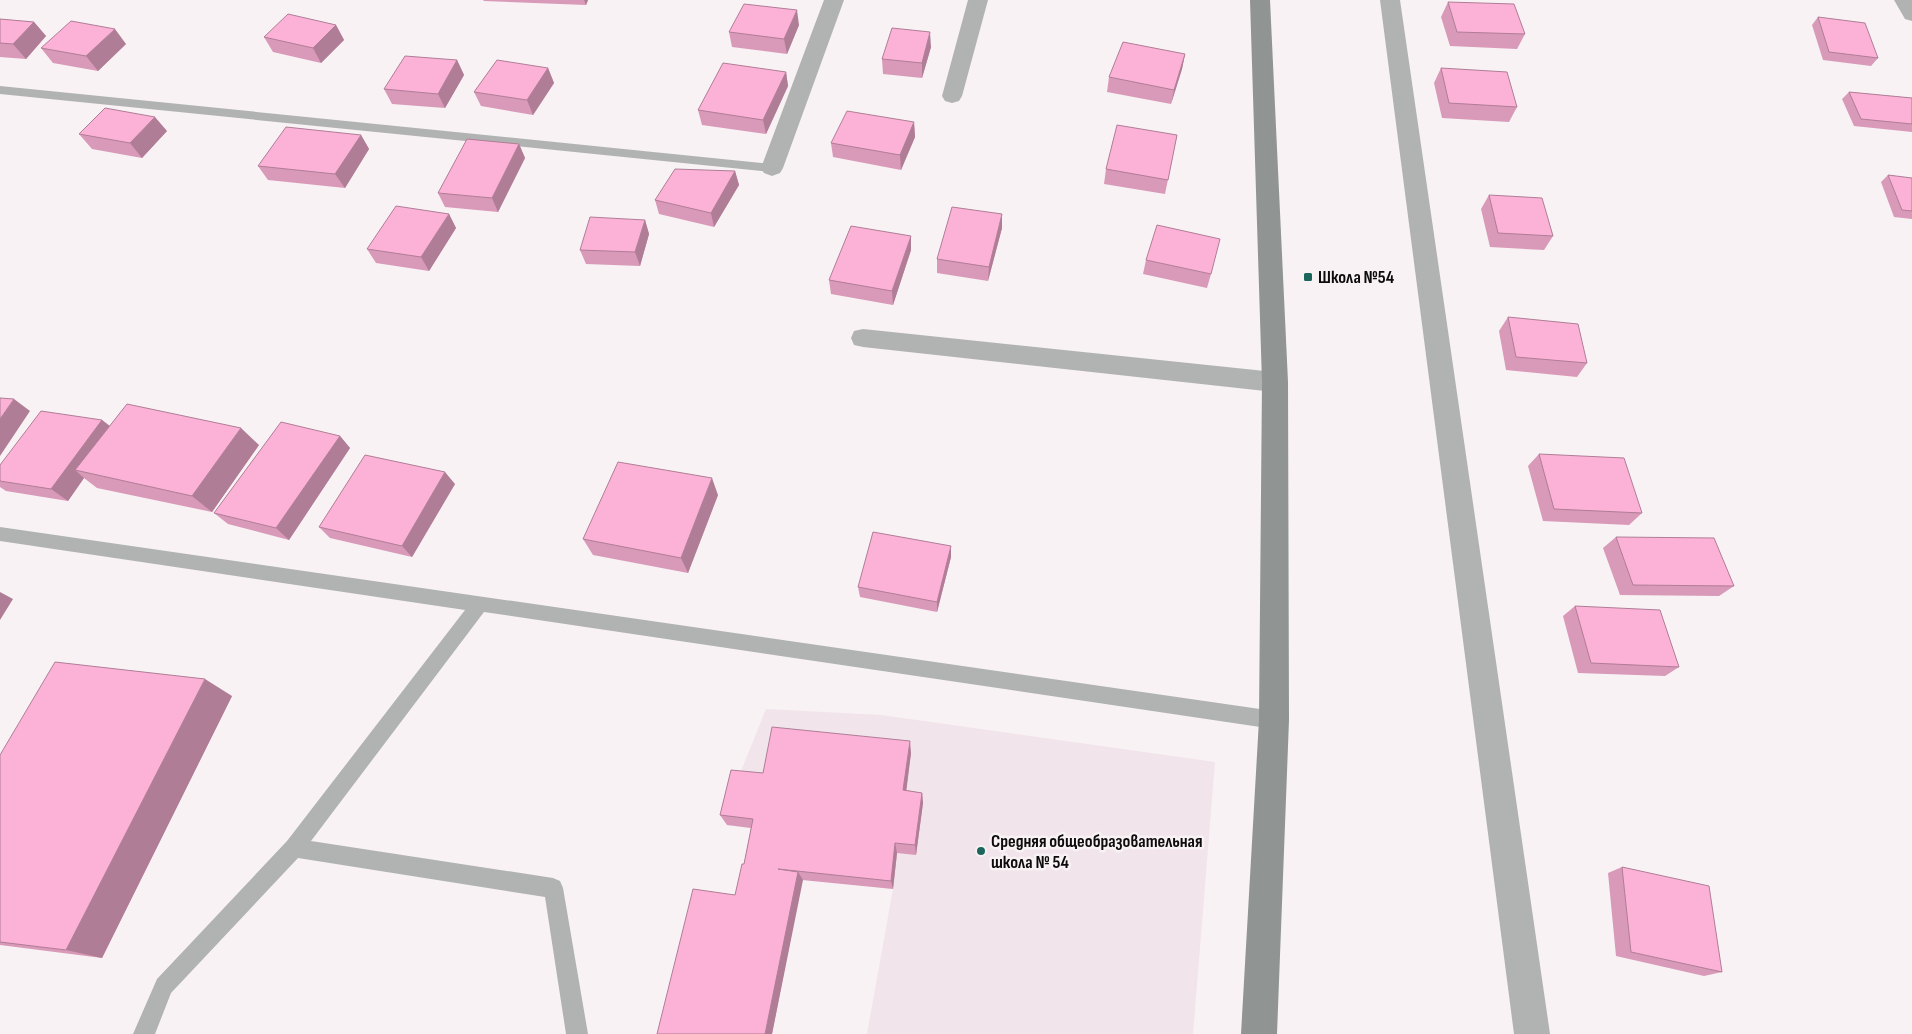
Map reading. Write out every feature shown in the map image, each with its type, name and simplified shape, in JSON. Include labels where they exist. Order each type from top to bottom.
[{"type":"main road","points":[[1259,1034],[1274,720],[1275,382],[1260,0]]},
{"type":"street","points":[[772,168],[834,0]]},
{"type":"street","points":[[952,96],[978,0]]},
{"type":"street","points":[[1390,0],[1532,1034]]},
{"type":"street","points":[[1904,0],[1912,15]]},
{"type":"street","points":[[863,338],[1275,382]]},
{"type":"lane","points":[[0,90],[772,168]]},
{"type":"lane","points":[[0,534],[1274,720]]},
{"type":"lane","points":[[144,1034],[164,986],[294,848],[480,604]]},
{"type":"lane","points":[[294,848],[553,888],[577,1034]]},
{"type":"shaded area","name":"Средняя общеобразовательная школа № 54","points":[[766,709],[881,715],[1215,762],[1193,1034],[867,1034],[893,889],[751,873],[759,829],[727,825],[737,781]]},
{"type":"building","points":[[1448,2],[1514,4],[1525,34],[1457,32]]},
{"type":"building","points":[[744,4],[797,10],[784,39],[729,32]]},
{"type":"building","points":[[288,14],[336,25],[313,48],[264,37]]},
{"type":"building","points":[[1818,17],[1865,23],[1878,58],[1829,52]]},
{"type":"building","points":[[0,19],[34,22],[13,44],[0,43]]},
{"type":"building","points":[[71,21],[115,29],[86,56],[41,48]]},
{"type":"building","points":[[892,28],[930,32],[922,63],[882,59]]},
{"type":"building","points":[[1123,42],[1185,54],[1174,90],[1109,77]]},
{"type":"building","points":[[405,56],[457,60],[438,94],[384,89]]},
{"type":"building","points":[[497,60],[548,68],[527,100],[474,92]]},
{"type":"building","points":[[723,63],[786,72],[763,120],[698,110]]},
{"type":"building","points":[[1441,68],[1507,72],[1517,107],[1449,103]]},
{"type":"building","points":[[1849,92],[1912,98],[1912,124],[1861,119]]},
{"type":"building","points":[[105,108],[155,117],[130,143],[79,134]]},
{"type":"building","points":[[847,111],[914,122],[900,155],[831,143]]},
{"type":"building","points":[[1117,125],[1177,135],[1168,180],[1106,169]]},
{"type":"building","points":[[286,127],[361,135],[335,174],[258,166]]},
{"type":"building","points":[[467,139],[519,144],[492,198],[438,193]]},
{"type":"building","points":[[675,169],[735,171],[711,213],[655,200]]},
{"type":"building","points":[[1888,175],[1912,178],[1912,211],[1902,210]]},
{"type":"building","points":[[1489,195],[1542,198],[1553,236],[1498,233]]},
{"type":"building","points":[[396,206],[449,214],[421,257],[367,249]]},
{"type":"building","points":[[952,207],[1002,214],[989,267],[937,259]]},
{"type":"building","points":[[590,217],[645,220],[635,252],[580,250]]},
{"type":"building","points":[[1157,225],[1220,239],[1211,274],[1146,260]]},
{"type":"building","points":[[851,226],[911,236],[892,291],[829,280]]},
{"type":"building","points":[[1508,317],[1578,324],[1587,363],[1516,357]]},
{"type":"building","points":[[0,398],[14,399],[0,419]]},
{"type":"building","points":[[127,404],[241,428],[192,496],[75,470]]},
{"type":"building","points":[[41,411],[102,420],[51,489],[0,481],[0,465]]},
{"type":"building","points":[[281,422],[340,436],[276,528],[214,513]]},
{"type":"building","points":[[1539,454],[1624,458],[1642,513],[1554,509]]},
{"type":"building","points":[[365,455],[445,472],[402,546],[319,527]]},
{"type":"building","points":[[618,462],[712,478],[681,558],[583,539]]},
{"type":"building","points":[[873,532],[951,546],[937,602],[858,587]]},
{"type":"building","points":[[1616,537],[1714,538],[1734,586],[1633,585]]},
{"type":"building","points":[[1575,606],[1660,610],[1679,667],[1591,663]]},
{"type":"building","points":[[55,662],[205,679],[66,950],[0,942],[0,755]]},
{"type":"building","points":[[772,727],[910,741],[903,790],[922,793],[915,845],[895,843],[891,881],[778,869],[798,872],[765,1034],[657,1034],[693,889],[735,895],[742,864],[744,864],[753,819],[720,815],[731,770],[763,773]]},
{"type":"building","points":[[1622,867],[1709,886],[1722,972],[1631,952]]},
{"type":"place","name":"Школа №54","points":[[1308,277]]},
{"type":"place","name":"Средняя общеобразовательная школа № 54","points":[[981,851]]}]
